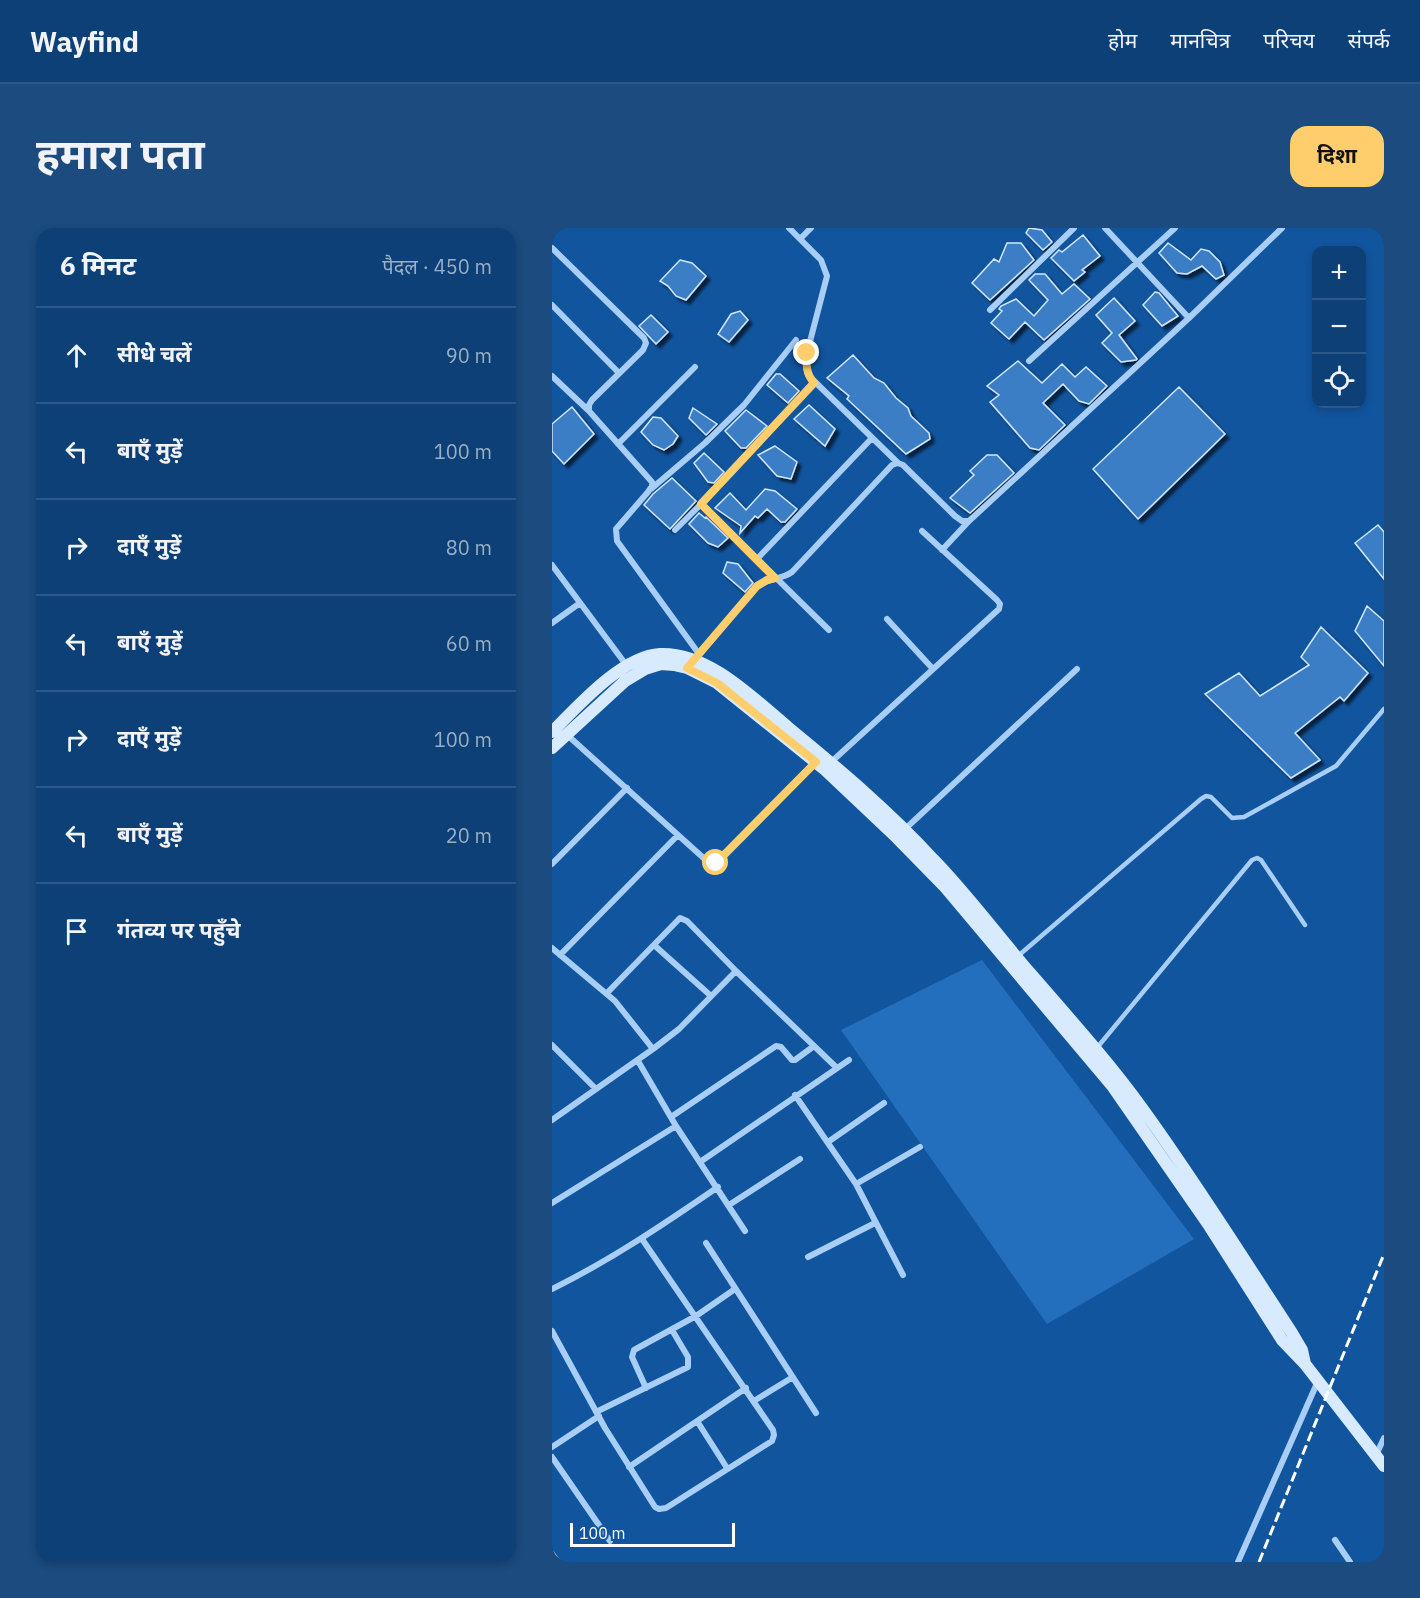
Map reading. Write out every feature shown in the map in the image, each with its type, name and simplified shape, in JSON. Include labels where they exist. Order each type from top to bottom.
[{"type":"main road","points":[[552,748],[557,727],[610,678],[644,657],[660,654],[694,660],[718,672],[752,697],[823,765],[946,873],[1013,960],[1142,1108],[1226,1242],[1297,1341],[1305,1364],[1384,1466]]},
{"type":"main road","points":[[557,727],[645,669],[661,664],[694,660]]},
{"type":"street","points":[[789,228],[821,260],[827,276],[807,359],[808,375],[956,516],[969,521]]},
{"type":"street","points":[[800,239],[811,228]]},
{"type":"street","points":[[990,310],[1074,228]]},
{"type":"street","points":[[1105,228],[1189,318]]},
{"type":"street","points":[[1029,361],[1174,228]]},
{"type":"street","points":[[942,550],[969,521],[1189,318],[1282,228]]},
{"type":"street","points":[[553,251],[644,338],[646,343],[643,350],[592,400],[589,411]]},
{"type":"street","points":[[552,305],[619,373]]},
{"type":"street","points":[[648,492],[705,443],[744,405],[796,340]]},
{"type":"street","points":[[618,444],[695,367]]},
{"type":"street","points":[[552,376],[589,411],[652,482],[648,492],[616,529],[617,541],[694,660],[757,586],[767,580],[792,572],[892,465],[898,463]]},
{"type":"street","points":[[675,530],[814,383]]},
{"type":"street","points":[[757,559],[872,438]]},
{"type":"street","points":[[701,504],[829,630]]},
{"type":"street","points":[[557,727],[708,862],[716,863],[823,765],[995,614],[1000,604],[922,531]]},
{"type":"street","points":[[552,565],[627,666]]},
{"type":"street","points":[[552,623],[580,603]]},
{"type":"street","points":[[887,619],[933,669]]},
{"type":"street","points":[[901,834],[1077,669]]},
{"type":"street","points":[[552,864],[627,788]]},
{"type":"street","points":[[560,955],[678,835]]},
{"type":"street","points":[[607,993],[677,920],[684,918],[837,1068]]},
{"type":"street","points":[[654,945],[711,996]]},
{"type":"street","points":[[552,948],[607,993],[653,1049]]},
{"type":"street","points":[[552,1120],[638,1061],[679,1029],[736,971]]},
{"type":"street","points":[[552,1045],[596,1089]]},
{"type":"street","points":[[671,1117],[776,1046],[781,1047],[792,1060],[795,1060],[814,1046]]},
{"type":"street","points":[[700,1161],[849,1060]]},
{"type":"street","points":[[638,1061],[676,1126],[745,1231]]},
{"type":"street","points":[[795,1095],[856,1184],[903,1275]]},
{"type":"street","points":[[828,1142],[884,1103]]},
{"type":"street","points":[[552,1203],[676,1126]]},
{"type":"street","points":[[856,1184],[920,1147]]},
{"type":"street","points":[[729,1205],[800,1159]]},
{"type":"street","points":[[552,1289],[642,1239],[718,1187]]},
{"type":"street","points":[[808,1257],[875,1223]]},
{"type":"street","points":[[553,1334],[629,1467],[655,1506],[663,1510],[772,1441],[773,1430],[746,1388],[642,1239]]},
{"type":"street","points":[[706,1244],[816,1413]]},
{"type":"street","points":[[646,1388],[632,1357],[637,1347],[696,1316],[735,1289]]},
{"type":"street","points":[[552,1447],[597,1414],[688,1367],[688,1357],[672,1330]]},
{"type":"street","points":[[754,1401],[793,1377]]},
{"type":"street","points":[[1238,1562],[1318,1380]]},
{"type":"street","points":[[629,1467],[746,1388]]},
{"type":"street","points":[[697,1421],[728,1468]]},
{"type":"street","points":[[1376,1455],[1384,1438]]},
{"type":"street","points":[[552,1457],[610,1541]]},
{"type":"street","points":[[1335,1540],[1350,1562]]},
{"type":"street","points":[[552,1554],[558,1562]]},
{"type":"lane","points":[[1013,960],[1201,799],[1206,796],[1211,797],[1232,818],[1244,817],[1336,765],[1384,709]]},
{"type":"lane","points":[[1092,1053],[1252,860],[1257,858],[1261,860],[1305,925]]},
{"type":"shaded area","points":[[982,960],[1194,1239],[1047,1324],[841,1030]]},
{"type":"building","points":[[1029,228],[1042,230],[1052,242],[1043,250],[1026,233]]},
{"type":"building","points":[[1083,235],[1100,256],[1082,270],[1085,272],[1074,281],[1051,258],[1059,250],[1062,252]]},
{"type":"building","points":[[1007,243],[1021,243],[1034,260],[990,300],[972,283],[994,259],[999,262]]},
{"type":"building","points":[[1168,243],[1191,260],[1201,249],[1209,251],[1220,262],[1224,275],[1216,279],[1202,266],[1187,274],[1177,273],[1159,253]]},
{"type":"building","points":[[680,260],[692,263],[706,276],[686,300],[676,296],[668,286],[660,281]]},
{"type":"building","points":[[1035,274],[1045,274],[1062,294],[1074,284],[1090,299],[1044,340],[1025,322],[1009,339],[991,323],[1002,311],[999,309],[1001,306],[1016,299],[1034,316],[1048,300],[1029,280]]},
{"type":"building","points":[[1155,292],[1159,293],[1178,316],[1162,326],[1143,305]]},
{"type":"building","points":[[1114,298],[1135,321],[1119,335],[1136,360],[1121,362],[1102,343],[1112,333],[1096,315]]},
{"type":"building","points":[[740,311],[748,320],[729,342],[718,334],[731,314]]},
{"type":"building","points":[[651,315],[668,332],[656,344],[639,326]]},
{"type":"building","points":[[853,355],[874,378],[884,383],[908,408],[911,416],[929,433],[930,439],[906,454],[847,399],[849,396],[827,378]]},
{"type":"building","points":[[1018,361],[1042,383],[1062,364],[1075,377],[1086,367],[1107,386],[1089,404],[1079,401],[1063,384],[1043,403],[1065,425],[1039,450],[1030,448],[990,402],[999,395],[987,386]]},
{"type":"building","points":[[776,374],[780,374],[799,391],[788,403],[767,385]]},
{"type":"building","points":[[1179,387],[1225,434],[1138,519],[1093,469]]},
{"type":"building","points":[[809,405],[835,429],[825,446],[794,419]]},
{"type":"building","points":[[572,407],[594,434],[564,464],[552,451],[552,424]]},
{"type":"building","points":[[693,408],[717,424],[706,435],[689,418]]},
{"type":"building","points":[[746,410],[767,426],[746,448],[741,448],[725,431]]},
{"type":"building","points":[[653,417],[661,418],[678,436],[673,444],[664,450],[653,445],[641,432]]},
{"type":"building","points":[[775,446],[797,462],[791,479],[777,476],[758,455]]},
{"type":"building","points":[[704,453],[724,472],[714,483],[708,482],[694,463]]},
{"type":"building","points":[[987,455],[997,455],[1014,473],[970,513],[950,498],[974,475],[970,471]]},
{"type":"building","points":[[672,478],[696,501],[670,529],[644,505]]},
{"type":"building","points":[[765,489],[775,491],[797,509],[785,522],[781,522],[767,509],[758,518],[755,516],[740,533],[741,526],[715,508],[730,493],[746,510]]},
{"type":"building","points":[[699,513],[728,538],[718,547],[708,543],[689,524]]},
{"type":"building","points":[[1378,525],[1384,532],[1384,579],[1355,543]]},
{"type":"building","points":[[727,562],[738,564],[753,583],[745,592],[723,573]]},
{"type":"building","points":[[1367,606],[1384,621],[1384,666],[1355,631]]},
{"type":"building","points":[[1321,627],[1368,673],[1344,701],[1340,697],[1295,733],[1320,760],[1291,778],[1205,694],[1239,673],[1260,696],[1309,665],[1301,657]]},
{"type":"railway","points":[[1259,1562],[1384,1254]]},
{"type":"route","points":[[716,863],[755,821],[816,762],[717,683],[687,668],[757,586],[775,578],[701,504],[814,383],[808,375],[807,353]]}]
